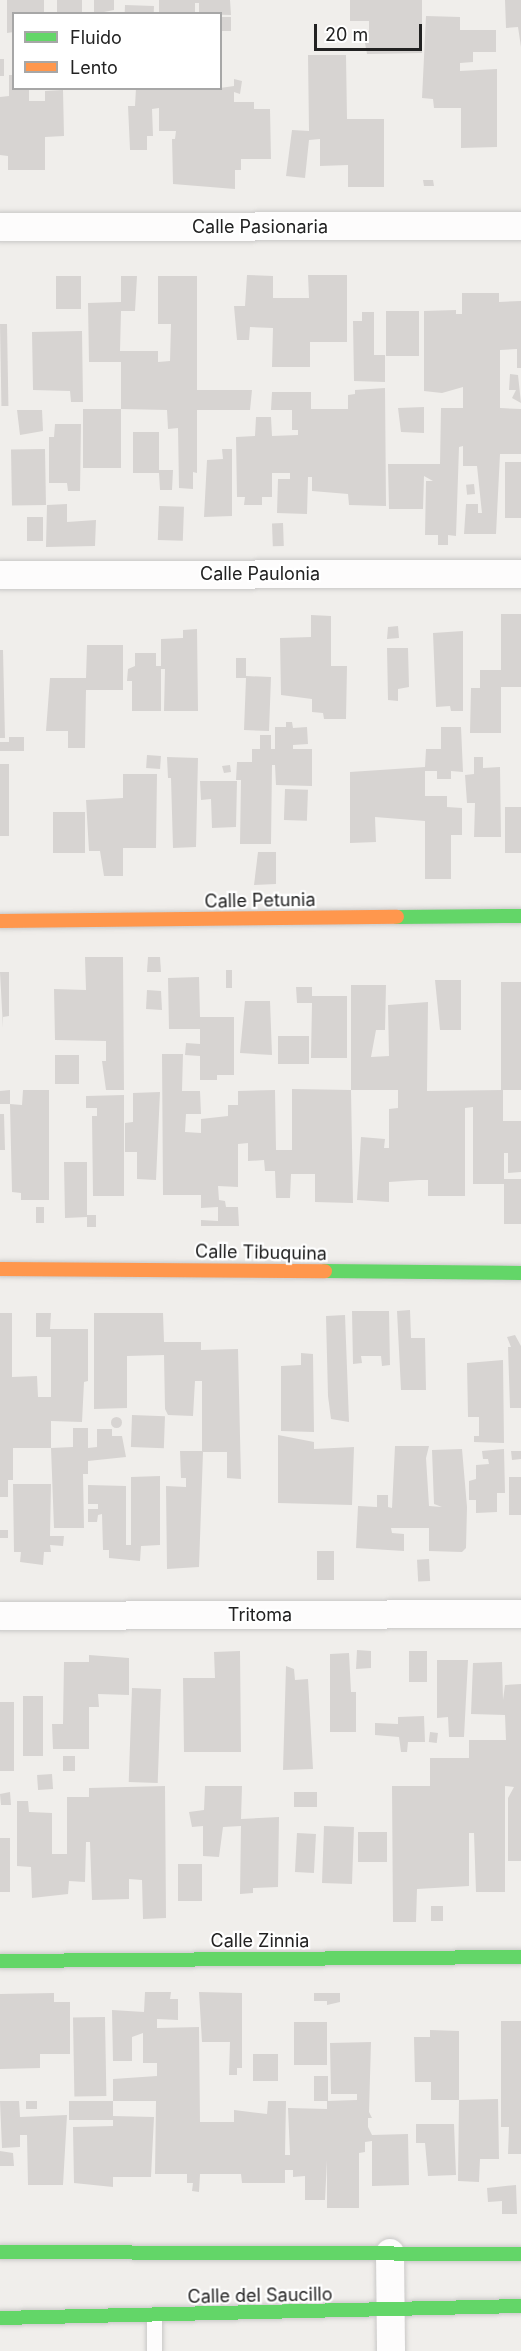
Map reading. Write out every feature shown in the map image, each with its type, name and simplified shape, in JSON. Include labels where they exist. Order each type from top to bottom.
[{"type":"street","name":"Calle Pasionaria","points":[[0,227],[521,226]]},
{"type":"street","name":"Calle Paulonia","points":[[0,575],[521,574]]},
{"type":"street","name":"Calle Petunia","points":[[0,921],[521,916]]},
{"type":"street","name":"Calle Tibuquina","points":[[0,1269],[521,1273]]},
{"type":"street","name":"Tritoma","points":[[0,1616],[521,1614]]},
{"type":"street","name":"Calle Zinnia","points":[[0,1961],[521,1957]]},
{"type":"street","points":[[0,2252],[521,2254]]},
{"type":"street","points":[[390,2253],[391,2351]]},
{"type":"street","name":"Calle del Saucillo","points":[[0,2318],[390,2312],[521,2306]]},
{"type":"lane","points":[[154,2316],[154,2351]]},
{"type":"building","points":[[7,0],[44,0],[44,12],[12,12],[12,32],[7,33]]},
{"type":"building","points":[[57,0],[82,0],[82,12],[57,12]]},
{"type":"building","points":[[94,0],[114,0],[114,10],[94,12]]},
{"type":"building","points":[[159,0],[230,0],[231,15],[222,15],[222,12],[199,12],[199,3],[195,3],[195,12],[159,12]]},
{"type":"building","points":[[350,0],[422,0],[422,53],[367,54],[363,32],[369,31],[369,21],[350,21]]},
{"type":"building","points":[[505,0],[521,0],[521,47],[518,27],[506,28]]},
{"type":"building","points":[[125,5],[154,6],[154,12],[125,12]]},
{"type":"building","points":[[426,16],[460,17],[460,30],[496,30],[496,52],[473,52],[473,62],[460,63],[460,71],[497,69],[497,147],[461,148],[461,108],[434,108],[433,99],[422,98]]},
{"type":"building","points":[[222,17],[231,17],[231,31],[222,31]]},
{"type":"building","points":[[308,55],[346,55],[347,119],[384,119],[384,187],[348,187],[348,165],[320,166],[320,139],[309,140],[305,178],[286,176],[292,130],[309,131]]},
{"type":"building","points":[[0,59],[4,59],[4,76],[0,76]]},
{"type":"building","points":[[9,75],[12,75],[12,90],[29,90],[29,101],[45,101],[45,91],[63,90],[64,136],[45,137],[45,170],[8,170],[8,156],[0,155],[0,97],[9,96]]},
{"type":"building","points":[[234,79],[242,81],[240,94],[234,92],[234,102],[254,102],[254,109],[270,109],[271,159],[241,159],[241,170],[235,170],[235,189],[173,184],[172,139],[175,139],[176,131],[159,131],[159,108],[152,109],[153,136],[147,136],[147,150],[130,150],[128,106],[135,106],[136,90],[222,90],[222,88],[234,86]]},
{"type":"building","points":[[423,180],[433,180],[434,186],[424,186]]},
{"type":"building","points":[[247,275],[273,276],[273,298],[309,298],[308,275],[347,275],[347,342],[310,342],[310,367],[272,367],[273,328],[250,327],[249,340],[237,340],[234,306],[245,306]]},
{"type":"building","points":[[56,276],[81,276],[81,309],[56,309]]},
{"type":"building","points":[[121,276],[137,276],[135,311],[121,311],[120,351],[158,351],[158,362],[170,361],[171,324],[158,324],[158,276],[197,276],[197,390],[252,390],[250,410],[197,410],[197,473],[193,472],[193,489],[179,488],[178,428],[168,429],[167,410],[121,409],[121,362],[89,362],[88,303],[121,302]]},
{"type":"building","points":[[462,293],[499,293],[499,302],[521,301],[521,368],[517,368],[517,349],[500,350],[500,408],[521,409],[521,454],[500,454],[496,534],[464,534],[466,504],[478,504],[478,513],[482,513],[477,466],[463,466],[463,446],[459,447],[456,536],[448,535],[448,545],[438,545],[438,535],[425,535],[426,481],[433,481],[424,476],[423,509],[389,509],[388,464],[440,464],[441,408],[463,408],[463,387],[442,393],[424,391],[424,311],[456,310],[456,314],[462,314]]},
{"type":"building","points":[[386,311],[419,311],[419,356],[386,356]]},
{"type":"building","points":[[362,312],[374,312],[374,355],[385,355],[385,382],[354,381],[353,321],[362,321]]},
{"type":"building","points":[[0,324],[7,324],[8,406],[1,406]]},
{"type":"building","points":[[82,331],[83,402],[71,402],[70,391],[33,390],[32,332]]},
{"type":"building","points":[[510,374],[518,375],[521,403],[512,398],[516,390],[509,390]]},
{"type":"building","points":[[385,388],[386,506],[349,505],[348,494],[312,491],[312,477],[308,477],[307,514],[277,513],[278,479],[290,479],[290,473],[272,473],[272,497],[262,497],[262,505],[244,505],[245,497],[237,497],[236,437],[255,436],[256,417],[271,417],[272,436],[298,435],[298,430],[292,430],[292,410],[271,410],[272,392],[311,392],[311,409],[348,409],[348,395],[355,394],[355,390]]},
{"type":"building","points":[[424,407],[424,433],[401,432],[398,408]]},
{"type":"building","points":[[83,409],[121,409],[121,468],[83,468]]},
{"type":"building","points":[[17,410],[42,410],[43,431],[20,435]]},
{"type":"building","points":[[55,424],[81,424],[80,491],[68,491],[67,483],[49,483],[49,437],[54,437]]},
{"type":"building","points":[[133,432],[159,432],[159,470],[173,470],[172,490],[160,490],[159,473],[133,473]]},
{"type":"building","points":[[45,449],[46,505],[12,506],[11,450]]},
{"type":"building","points":[[222,449],[232,449],[232,516],[204,517],[207,460],[223,459]]},
{"type":"building","points":[[505,462],[521,462],[521,518],[505,518]]},
{"type":"building","points":[[474,484],[475,494],[467,495],[466,485]]},
{"type":"building","points":[[67,504],[67,522],[96,520],[95,546],[46,547],[47,505]]},
{"type":"building","points":[[159,506],[184,507],[183,541],[158,540]]},
{"type":"building","points":[[27,517],[43,517],[43,541],[27,541]]},
{"type":"building","points":[[272,523],[283,523],[284,546],[273,546]]},
{"type":"building","points":[[501,614],[521,614],[521,687],[501,687],[501,733],[470,733],[471,688],[480,688],[480,670],[501,670]]},
{"type":"building","points":[[311,615],[331,616],[331,666],[347,666],[346,719],[324,719],[323,713],[312,712],[312,699],[281,695],[280,638],[311,637]]},
{"type":"building","points":[[398,626],[399,638],[387,639],[388,627]]},
{"type":"building","points":[[197,629],[198,711],[164,711],[165,669],[161,669],[161,711],[132,711],[132,681],[127,681],[128,669],[135,666],[135,653],[156,653],[156,666],[161,666],[161,639],[183,638],[183,630]]},
{"type":"building","points":[[463,631],[463,711],[451,711],[450,706],[436,707],[433,633]]},
{"type":"building","points":[[87,645],[123,645],[123,690],[86,690],[85,748],[68,748],[68,731],[46,731],[50,678],[86,678]]},
{"type":"building","points":[[387,648],[408,648],[409,687],[398,689],[398,701],[388,700]]},
{"type":"building","points":[[0,650],[3,650],[5,738],[0,738]]},
{"type":"building","points":[[236,658],[246,658],[246,676],[271,677],[269,731],[244,730],[246,678],[236,678]]},
{"type":"building","points":[[286,722],[292,722],[293,728],[307,727],[308,744],[293,745],[293,749],[312,749],[312,786],[276,785],[275,765],[272,765],[271,844],[240,844],[241,780],[236,780],[237,762],[252,762],[252,749],[260,749],[260,735],[271,735],[271,749],[275,749],[275,727],[286,727]]},
{"type":"building","points":[[441,727],[461,727],[463,772],[451,771],[451,779],[437,779],[437,771],[425,771],[425,796],[447,796],[447,807],[462,808],[462,835],[451,835],[451,879],[425,879],[425,821],[375,817],[376,842],[350,843],[350,772],[425,767],[426,749],[441,749]]},
{"type":"building","points":[[9,737],[24,737],[24,751],[0,751],[0,742],[9,742]]},
{"type":"building","points":[[147,755],[161,756],[160,769],[146,768]]},
{"type":"building","points":[[167,757],[198,758],[196,847],[173,848],[171,778],[168,778]]},
{"type":"building","points":[[474,757],[483,757],[483,768],[500,767],[501,837],[474,837],[475,803],[467,803],[465,775],[474,774]]},
{"type":"building","points":[[0,764],[9,764],[9,836],[0,836]]},
{"type":"building","points":[[230,765],[231,772],[224,773],[222,766]]},
{"type":"building","points":[[123,774],[157,774],[156,848],[123,848],[123,876],[104,876],[100,851],[89,851],[86,800],[123,798]]},
{"type":"building","points":[[200,781],[237,781],[236,827],[212,828],[211,799],[201,800]]},
{"type":"building","points":[[285,789],[308,790],[307,821],[284,820]]},
{"type":"building","points":[[505,807],[521,807],[521,853],[505,853]]},
{"type":"building","points":[[53,812],[85,812],[85,853],[53,853]]},
{"type":"building","points":[[258,852],[276,852],[276,884],[254,885]]},
{"type":"building","points":[[85,957],[123,957],[124,1090],[106,1090],[102,1061],[106,1061],[106,1041],[55,1040],[54,989],[86,990]]},
{"type":"building","points":[[148,957],[160,957],[161,972],[147,972]]},
{"type":"building","points":[[226,970],[232,970],[232,988],[226,988]]},
{"type":"building","points":[[0,972],[9,972],[9,1016],[3,1017],[3,1028]]},
{"type":"building","points":[[199,977],[200,1017],[234,1017],[234,1075],[217,1075],[217,1080],[200,1080],[200,1056],[185,1055],[186,1043],[200,1044],[200,1029],[169,1029],[168,978]]},
{"type":"building","points":[[435,980],[461,980],[461,1030],[440,1030]]},
{"type":"building","points":[[501,982],[521,982],[521,1090],[501,1090]]},
{"type":"building","points":[[351,985],[386,985],[385,1030],[376,1030],[371,1057],[389,1056],[388,1005],[428,1002],[427,1091],[503,1090],[503,1121],[521,1121],[521,1172],[508,1173],[508,1153],[504,1153],[504,1179],[521,1179],[521,1224],[504,1224],[504,1184],[473,1184],[473,1107],[465,1108],[465,1196],[428,1196],[428,1180],[419,1180],[389,1182],[389,1202],[357,1200],[361,1137],[385,1139],[384,1148],[389,1148],[389,1109],[398,1108],[398,1090],[351,1090]]},
{"type":"building","points":[[296,987],[312,987],[312,996],[347,996],[347,1058],[311,1058],[312,1003],[297,1003]]},
{"type":"building","points":[[147,990],[161,991],[162,1010],[146,1009]]},
{"type":"building","points":[[245,1001],[270,1001],[272,1055],[240,1053]]},
{"type":"building","points":[[278,1036],[309,1036],[309,1064],[278,1064]]},
{"type":"building","points":[[162,1054],[183,1054],[182,1091],[200,1091],[201,1114],[186,1114],[185,1132],[201,1133],[201,1119],[228,1116],[228,1105],[238,1105],[238,1091],[275,1090],[276,1150],[292,1150],[292,1089],[351,1090],[353,1203],[315,1202],[315,1174],[291,1174],[290,1198],[276,1198],[275,1171],[265,1171],[264,1160],[248,1161],[248,1143],[238,1144],[238,1187],[218,1186],[219,1200],[225,1201],[226,1207],[238,1207],[239,1226],[201,1226],[201,1220],[218,1221],[218,1207],[201,1208],[201,1195],[163,1195]]},
{"type":"building","points":[[55,1055],[79,1055],[79,1084],[55,1084]]},
{"type":"building","points":[[10,1090],[10,1104],[0,1104],[0,1091]]},
{"type":"building","points":[[23,1090],[49,1090],[49,1200],[21,1200],[21,1193],[12,1192],[10,1104],[22,1105]]},
{"type":"building","points":[[160,1092],[156,1180],[137,1179],[137,1152],[125,1152],[125,1123],[133,1122],[133,1093]]},
{"type":"building","points":[[124,1095],[124,1196],[93,1196],[92,1116],[97,1116],[97,1108],[86,1108],[86,1096]]},
{"type":"building","points":[[0,1114],[4,1114],[5,1150],[0,1150]]},
{"type":"building","points":[[64,1162],[87,1162],[87,1215],[96,1215],[96,1227],[87,1227],[87,1217],[65,1218]]},
{"type":"building","points":[[36,1207],[44,1207],[44,1223],[36,1223]]},
{"type":"building","points":[[410,1310],[411,1338],[425,1338],[426,1390],[401,1390],[397,1311]]},
{"type":"building","points":[[352,1311],[389,1311],[390,1365],[382,1366],[381,1356],[361,1356],[362,1363],[353,1364]]},
{"type":"building","points":[[0,1313],[12,1313],[12,1377],[37,1376],[38,1397],[51,1397],[51,1337],[36,1337],[36,1313],[51,1313],[50,1329],[88,1329],[88,1381],[84,1382],[82,1422],[51,1421],[51,1448],[13,1448],[13,1480],[8,1480],[8,1497],[0,1497]]},
{"type":"building","points":[[94,1313],[163,1313],[164,1342],[201,1342],[201,1350],[238,1349],[241,1479],[227,1478],[227,1452],[203,1452],[199,1567],[167,1569],[166,1486],[186,1487],[186,1478],[181,1478],[180,1451],[202,1451],[202,1381],[195,1381],[193,1416],[168,1415],[165,1409],[164,1355],[127,1356],[127,1408],[94,1409]]},
{"type":"building","points":[[345,1315],[349,1422],[331,1419],[328,1396],[326,1316]]},
{"type":"building","points":[[515,1335],[521,1346],[521,1408],[510,1408],[508,1347],[511,1347],[507,1337]]},
{"type":"building","points":[[301,1353],[313,1354],[314,1432],[281,1431],[281,1366],[301,1365]]},
{"type":"building","points":[[503,1360],[504,1443],[474,1442],[474,1436],[479,1436],[479,1417],[468,1417],[467,1363]]},
{"type":"building","points":[[132,1415],[165,1416],[164,1448],[131,1447]]},
{"type":"building","points":[[116,1416],[122,1422],[116,1428],[110,1422]]},
{"type":"building","points":[[73,1428],[88,1428],[88,1448],[97,1447],[97,1429],[112,1429],[112,1436],[122,1436],[126,1457],[88,1461],[88,1474],[83,1474],[84,1528],[54,1528],[51,1448],[73,1447]]},
{"type":"building","points":[[278,1435],[314,1442],[314,1449],[354,1447],[352,1505],[278,1503]]},
{"type":"building","points":[[395,1446],[429,1446],[426,1458],[429,1506],[442,1507],[434,1504],[432,1450],[462,1449],[467,1507],[466,1548],[462,1552],[429,1551],[429,1528],[391,1528],[392,1533],[404,1534],[404,1551],[356,1548],[358,1506],[377,1507],[377,1495],[388,1495],[388,1507],[392,1508]]},
{"type":"building","points":[[504,1449],[505,1493],[497,1493],[497,1512],[476,1513],[476,1500],[469,1500],[469,1481],[476,1479],[476,1465],[489,1464],[488,1459],[483,1459],[482,1451]]},
{"type":"building","points":[[511,1451],[521,1451],[521,1459],[512,1460]]},
{"type":"building","points":[[160,1476],[160,1545],[141,1546],[140,1561],[109,1558],[109,1550],[103,1550],[102,1514],[98,1515],[97,1522],[88,1522],[88,1509],[98,1509],[98,1504],[88,1504],[88,1485],[126,1486],[126,1545],[131,1545],[131,1477]]},
{"type":"building","points":[[509,1477],[521,1477],[521,1515],[509,1515]]},
{"type":"building","points":[[13,1484],[51,1484],[50,1536],[64,1536],[63,1546],[50,1545],[51,1552],[44,1552],[43,1565],[20,1562],[21,1552],[14,1552]]},
{"type":"building","points":[[0,1530],[8,1530],[8,1538],[0,1538]]},
{"type":"building","points":[[317,1551],[334,1551],[334,1580],[317,1580]]},
{"type":"building","points":[[429,1559],[430,1581],[418,1582],[417,1560]]},
{"type":"building","points":[[357,1650],[371,1651],[371,1668],[356,1669]]},
{"type":"building","points":[[240,1651],[241,1752],[184,1752],[183,1678],[215,1678],[214,1652]]},
{"type":"building","points":[[409,1651],[427,1651],[427,1682],[409,1682]]},
{"type":"building","points":[[349,1653],[351,1692],[356,1692],[356,1732],[330,1732],[330,1654]]},
{"type":"building","points":[[89,1655],[129,1658],[129,1695],[98,1694],[99,1707],[89,1707],[89,1749],[53,1749],[52,1724],[63,1724],[64,1662],[89,1662]]},
{"type":"building","points":[[437,1660],[468,1660],[464,1737],[449,1737],[448,1717],[437,1718]]},
{"type":"building","points":[[502,1662],[503,1700],[505,1685],[521,1684],[521,1861],[508,1861],[508,1798],[514,1787],[505,1786],[505,1892],[476,1892],[474,1833],[469,1833],[469,1886],[417,1889],[416,1922],[393,1922],[392,1786],[430,1786],[430,1758],[469,1758],[469,1740],[506,1740],[505,1715],[471,1714],[473,1663]]},
{"type":"building","points":[[286,1666],[294,1669],[295,1680],[308,1679],[313,1769],[283,1770]]},
{"type":"building","points":[[132,1688],[161,1689],[158,1783],[129,1782]]},
{"type":"building","points":[[23,1696],[43,1696],[43,1756],[23,1756]]},
{"type":"building","points":[[0,1702],[14,1702],[14,1771],[0,1771]]},
{"type":"building","points":[[424,1716],[425,1742],[408,1742],[407,1752],[401,1752],[399,1737],[375,1735],[375,1723],[398,1724],[398,1717]]},
{"type":"building","points":[[430,1732],[438,1733],[437,1743],[429,1742]]},
{"type":"building","points":[[63,1756],[75,1756],[75,1771],[63,1771]]},
{"type":"building","points":[[52,1774],[53,1789],[38,1790],[37,1775]]},
{"type":"building","points":[[165,1786],[166,1918],[143,1919],[142,1880],[129,1879],[129,1899],[92,1900],[90,1842],[86,1842],[85,1882],[69,1881],[68,1894],[32,1898],[31,1867],[17,1866],[17,1801],[28,1801],[29,1812],[52,1813],[52,1854],[67,1854],[67,1797],[89,1797],[89,1788]]},
{"type":"building","points":[[205,1786],[242,1786],[241,1819],[279,1817],[278,1887],[253,1888],[253,1893],[240,1894],[241,1826],[223,1827],[219,1857],[203,1856],[203,1826],[192,1827],[189,1812],[204,1810]]},
{"type":"building","points":[[10,1792],[11,1805],[1,1805],[0,1794]]},
{"type":"building","points":[[294,1792],[317,1792],[317,1807],[294,1807]]},
{"type":"building","points":[[324,1826],[354,1827],[352,1884],[322,1883]]},
{"type":"building","points":[[358,1832],[387,1832],[387,1862],[358,1862]]},
{"type":"building","points":[[297,1833],[316,1834],[314,1873],[295,1872]]},
{"type":"building","points":[[0,1838],[10,1838],[10,1892],[0,1892]]},
{"type":"building","points":[[178,1864],[202,1864],[202,1901],[178,1901]]},
{"type":"building","points":[[431,1906],[443,1906],[443,1921],[431,1921]]},
{"type":"building","points":[[145,1992],[171,1992],[170,1999],[178,1999],[178,2020],[157,2019],[157,2028],[199,2027],[200,2122],[234,2122],[234,2110],[267,2114],[268,2101],[286,2101],[285,2155],[290,2155],[288,2108],[327,2109],[327,2101],[357,2100],[357,2094],[331,2094],[330,2043],[371,2042],[369,2112],[372,2118],[368,2118],[368,2127],[372,2135],[408,2134],[409,2185],[372,2186],[372,2141],[365,2142],[365,2152],[359,2153],[359,2208],[327,2208],[327,2160],[325,2200],[305,2200],[305,2176],[293,2177],[293,2170],[285,2170],[285,2183],[242,2183],[241,2174],[200,2174],[199,2192],[192,2191],[193,2183],[187,2183],[187,2174],[155,2174],[156,2101],[113,2101],[113,2079],[157,2076],[157,2063],[143,2063],[143,2033],[132,2037],[132,2061],[113,2061],[112,2010],[144,2012]]},
{"type":"building","points":[[199,1992],[242,1993],[242,2068],[237,2068],[237,2075],[229,2075],[230,2042],[202,2042]]},
{"type":"building","points":[[54,1993],[54,2002],[70,2002],[70,2054],[40,2054],[40,2068],[0,2069],[0,1994]]},
{"type":"building","points":[[314,1993],[340,1993],[340,2002],[327,2005],[327,2001],[314,2001]]},
{"type":"building","points":[[105,2017],[106,2096],[74,2097],[73,2018]]},
{"type":"building","points":[[501,2021],[521,2021],[521,2154],[508,2154],[509,2127],[501,2127]]},
{"type":"building","points":[[294,2022],[327,2022],[327,2065],[294,2065]]},
{"type":"building","points":[[430,2030],[459,2031],[459,2100],[431,2100],[431,2082],[415,2082],[414,2037],[430,2037]]},
{"type":"building","points":[[253,2054],[278,2054],[278,2081],[253,2081]]},
{"type":"building","points":[[314,2076],[328,2076],[328,2101],[314,2101]]},
{"type":"building","points":[[498,2099],[499,2159],[480,2159],[479,2182],[458,2181],[459,2100]]},
{"type":"building","points":[[0,2101],[19,2101],[20,2117],[67,2115],[63,2185],[28,2185],[27,2135],[20,2135],[20,2147],[2,2148]]},
{"type":"building","points":[[26,2101],[37,2101],[37,2109],[26,2109]]},
{"type":"building","points":[[69,2101],[113,2101],[113,2116],[154,2117],[151,2177],[113,2177],[113,2187],[74,2183],[73,2127],[113,2126],[113,2120],[69,2120]]},
{"type":"building","points":[[416,2124],[454,2124],[456,2175],[428,2176],[425,2143],[416,2143]]},
{"type":"building","points":[[0,2151],[13,2153],[14,2166],[0,2166]]},
{"type":"building","points":[[516,2185],[517,2214],[502,2214],[502,2201],[488,2202],[487,2188]]},
{"type":"traffic: fast","points":[[397,917],[521,916]]},
{"type":"traffic: fast","points":[[325,1271],[521,1273]]},
{"type":"traffic: fast","points":[[0,1961],[521,1957]]},
{"type":"traffic: fast","points":[[0,2252],[521,2254]]},
{"type":"traffic: fast","points":[[0,2318],[521,2306]]},
{"type":"traffic: slow","points":[[0,921],[397,917]]},
{"type":"traffic: slow","points":[[0,1269],[325,1271]]}]
